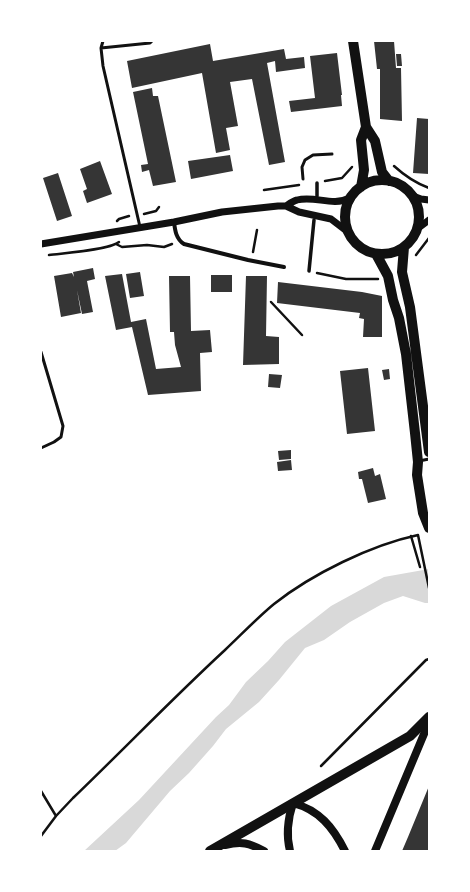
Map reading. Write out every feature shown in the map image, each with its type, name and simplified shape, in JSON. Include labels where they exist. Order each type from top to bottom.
[{"type":"main road","points":[[353,41],[366,127],[375,141],[382,172],[389,181]]},
{"type":"main road","points":[[360,187],[364,170],[361,140],[366,127]]},
{"type":"main road","points":[[382,180],[389,181],[401,185],[413,196],[419,212],[419,220],[417,229],[410,242],[404,248],[386,254],[376,254],[359,247],[348,232],[345,215],[350,198],[360,187],[371,182],[382,180]]},
{"type":"main road","points":[[404,248],[402,268],[410,307],[429,452]]},
{"type":"main road","points":[[376,254],[388,276],[393,300],[399,318],[406,354],[418,462],[417,475],[423,513],[429,528]]},
{"type":"main road","points":[[214,849],[293,802],[410,736],[429,717]]},
{"type":"main road","points":[[375,851],[429,722]]},
{"type":"main road","points":[[290,851],[288,832],[290,811],[293,802]]},
{"type":"main road","points":[[293,802],[302,805],[323,819],[334,830],[345,851]]},
{"type":"main road","points":[[214,849],[236,842],[243,842],[264,851]]},
{"type":"street","points":[[317,183],[317,196]]},
{"type":"street","points":[[413,196],[429,200]]},
{"type":"street","points":[[286,206],[295,200],[304,199],[338,202],[350,198]]},
{"type":"street","points":[[41,244],[174,222],[222,212],[259,207],[286,206],[299,212],[331,219],[348,232]]},
{"type":"street","points":[[309,272],[314,220]]},
{"type":"street","points":[[417,229],[429,220]]},
{"type":"street","points":[[174,222],[176,233],[180,242],[184,244],[252,261],[284,267]]},
{"type":"lane","points":[[103,41],[100,48],[103,66],[140,227]]},
{"type":"lane","points":[[100,48],[150,43],[152,41]]},
{"type":"lane","points":[[303,180],[302,167],[305,160],[313,156],[332,154]]},
{"type":"lane","points":[[41,352],[63,426],[61,437],[41,448]]},
{"type":"lane","points":[[418,462],[429,459]]},
{"type":"path","points":[[392,163],[409,179],[429,188]]},
{"type":"path","points":[[151,213],[156,211],[159,207]]},
{"type":"path","points":[[252,261],[257,230]]},
{"type":"path","points":[[416,255],[429,238]]},
{"type":"path","points":[[48,255],[107,247],[116,244],[119,239]]},
{"type":"path","points":[[116,244],[122,247],[148,245],[164,247],[180,242]]},
{"type":"path","points":[[309,272],[346,279],[380,279]]},
{"type":"path","points":[[272,302],[302,335]]},
{"type":"path","points":[[41,836],[56,816],[201,672],[274,605],[308,582],[377,547],[398,539],[418,535],[429,588]]},
{"type":"path","points":[[411,536],[420,567]]},
{"type":"path","points":[[321,766],[426,660],[429,659]]},
{"type":"path","points":[[41,791],[56,816]]},
{"type":"shaded area","points":[[429,569],[429,603],[403,596],[384,603],[350,622],[324,640],[305,648],[259,702],[226,729],[213,746],[189,773],[170,791],[126,843],[115,851],[84,851],[139,800],[229,705],[246,682],[285,642],[331,606],[384,577]]},
{"type":"building","points":[[374,41],[394,41],[396,68],[401,68],[402,121],[380,119],[380,69],[377,69]]},
{"type":"building","points":[[210,44],[213,61],[284,49],[286,59],[304,57],[305,68],[276,72],[275,61],[267,63],[285,162],[269,165],[252,79],[230,82],[238,126],[226,128],[230,150],[216,153],[202,73],[132,88],[127,61]]},
{"type":"building","points":[[337,53],[342,106],[291,112],[289,101],[315,98],[310,56]]},
{"type":"building","points":[[396,54],[401,54],[402,66],[397,66]]},
{"type":"building","points":[[152,88],[153,96],[158,96],[176,182],[153,186],[149,170],[142,172],[141,165],[148,164],[133,92]]},
{"type":"building","points":[[417,118],[429,119],[429,174],[413,173]]},
{"type":"building","points":[[230,155],[233,171],[191,179],[188,161]]},
{"type":"building","points":[[100,161],[112,194],[87,203],[83,191],[87,189],[80,169]]},
{"type":"building","points":[[58,173],[72,216],[57,221],[43,178]]},
{"type":"building","points":[[93,268],[95,279],[87,281],[93,312],[82,314],[77,290],[81,313],[61,317],[54,276],[72,273],[74,277],[73,272]]},
{"type":"building","points":[[140,272],[144,296],[130,298],[126,274]]},
{"type":"building","points":[[122,274],[131,322],[146,319],[156,369],[181,367],[175,345],[174,332],[170,332],[169,276],[190,276],[191,331],[210,330],[212,352],[200,353],[201,391],[148,395],[132,327],[116,330],[105,276]]},
{"type":"building","points":[[211,275],[232,275],[232,292],[211,292]]},
{"type":"building","points":[[246,276],[267,276],[266,336],[279,337],[279,364],[243,365]]},
{"type":"building","points":[[278,282],[362,292],[382,296],[382,337],[363,337],[364,319],[359,318],[360,313],[277,303]]},
{"type":"building","points":[[368,368],[375,431],[347,434],[340,371]]},
{"type":"building","points":[[389,369],[390,379],[384,380],[382,370]]},
{"type":"building","points":[[269,374],[282,375],[280,388],[268,387]]},
{"type":"building","points":[[291,450],[291,459],[279,460],[278,451]]},
{"type":"building","points":[[291,460],[292,470],[278,471],[277,462]]},
{"type":"building","points":[[373,468],[375,476],[380,474],[386,499],[368,503],[362,479],[359,479],[358,472]]},
{"type":"building","points":[[429,786],[429,851],[402,851],[408,837]]}]
